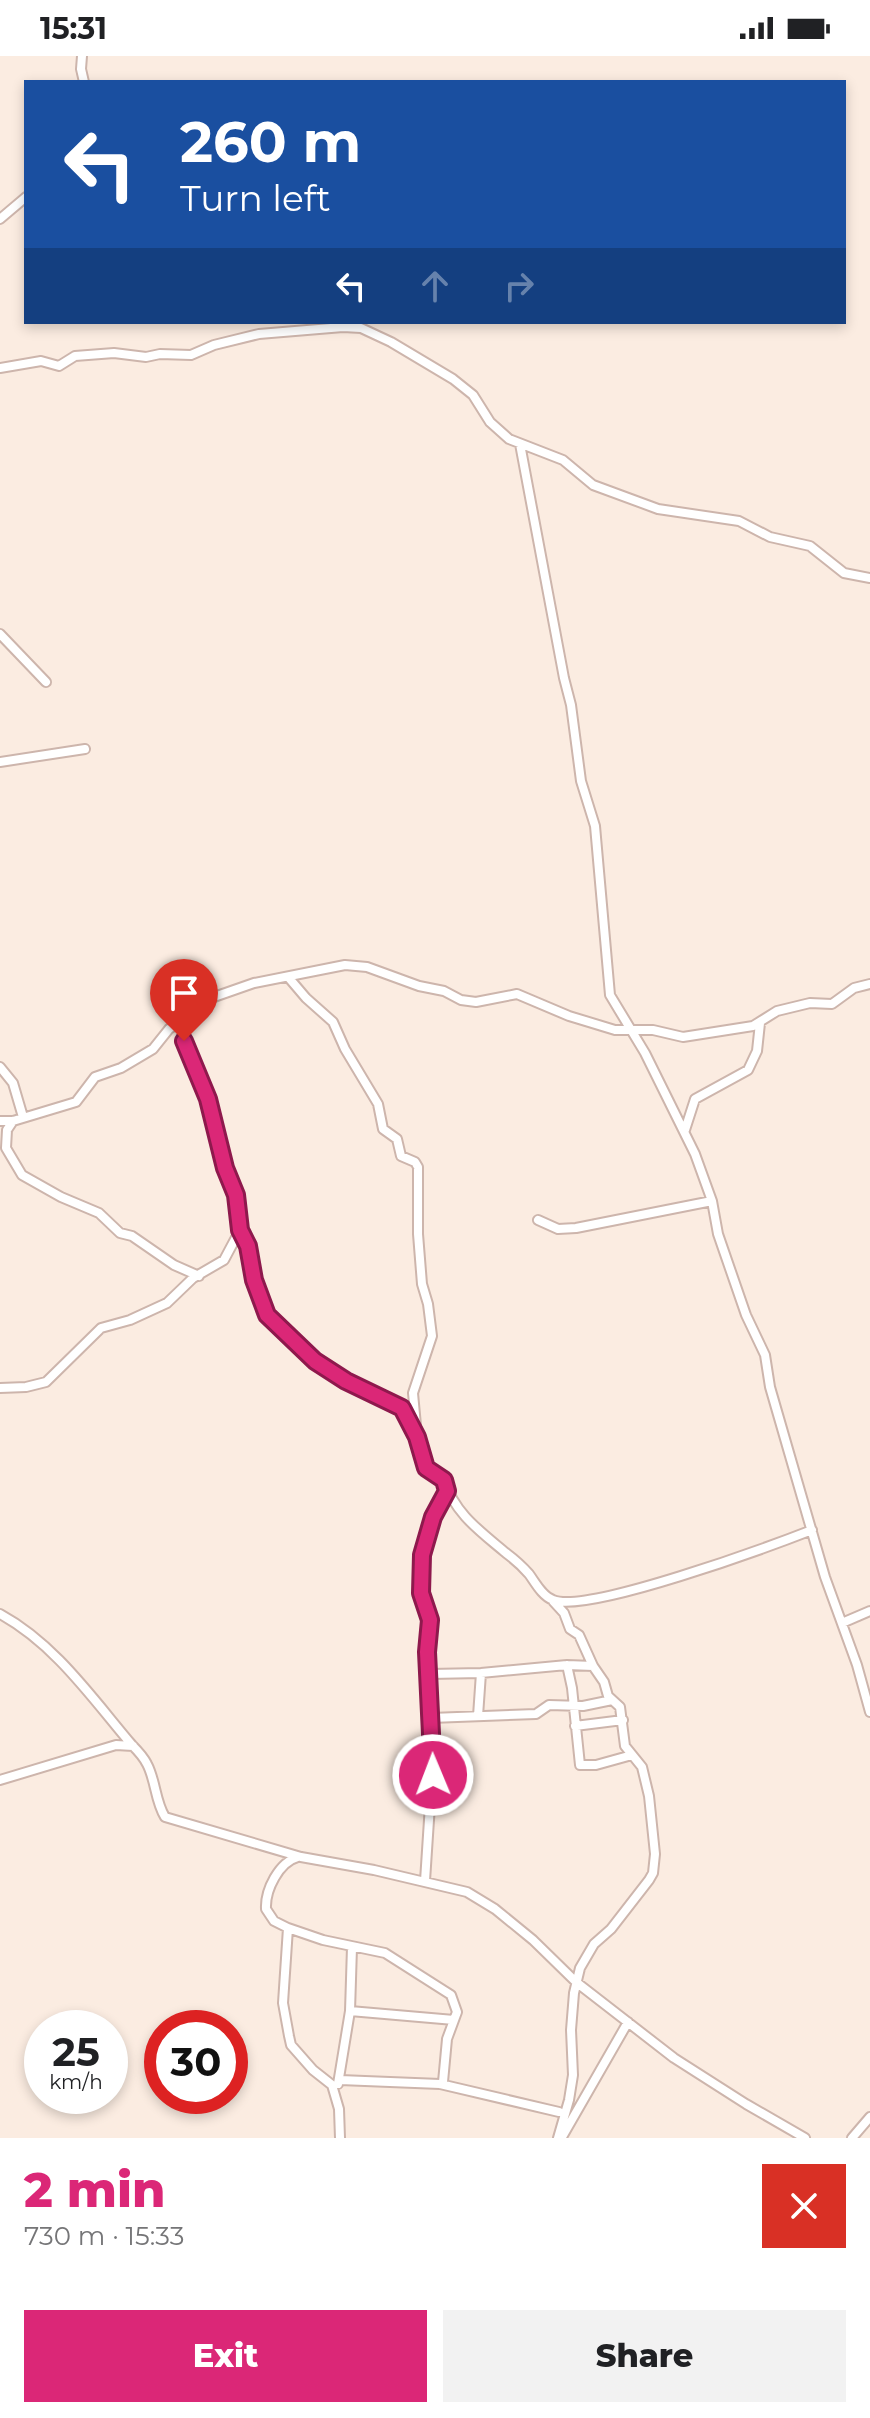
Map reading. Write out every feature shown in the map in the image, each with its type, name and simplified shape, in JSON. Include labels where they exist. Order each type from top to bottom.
[{"type":"street","points":[[82,56],[84,80]]},
{"type":"street","points":[[0,219],[24,199]]},
{"type":"street","points":[[0,368],[41,361],[59,366],[75,356],[114,353],[146,357],[191,355],[214,345],[259,334],[353,327],[391,342],[453,379],[473,395],[499,431],[520,444],[563,460],[602,490],[658,509],[739,521],[770,537],[810,546],[844,573],[870,578]]},
{"type":"street","points":[[520,444],[571,705],[581,781],[595,826],[607,983],[615,1007],[645,1053],[684,1130],[712,1201],[716,1228],[742,1304],[765,1355],[770,1387],[812,1530],[870,1712]]},
{"type":"street","points":[[0,634],[46,682]]},
{"type":"street","points":[[0,762],[85,749]]},
{"type":"street","points":[[0,1121],[13,1121],[76,1102],[95,1077],[121,1068],[153,1049],[164,1033],[214,997],[254,983],[345,965],[444,991],[461,1000],[476,1002],[517,994],[569,1016],[615,1030],[653,1030],[683,1037],[737,1030],[760,1023],[781,1010],[810,1003],[832,1004],[854,988],[870,984]]},
{"type":"street","points":[[289,978],[333,1022],[345,1049],[378,1104],[383,1129],[397,1139],[401,1156],[415,1162],[418,1167],[422,1284],[432,1336],[413,1393],[417,1437]]},
{"type":"street","points":[[176,1023],[184,1032],[184,1041],[208,1099],[225,1168],[236,1195],[240,1230],[248,1246],[254,1280],[274,1324],[315,1361],[346,1381],[402,1408],[417,1437],[426,1468],[444,1480],[447,1491],[471,1525],[517,1562],[564,1613],[570,1629],[579,1635],[612,1700],[620,1707],[625,1746],[642,1767],[649,1796],[655,1854],[653,1873],[611,1929],[594,1944],[580,1968],[570,2049],[573,2075],[560,2138]]},
{"type":"street","points":[[684,1130],[695,1099],[743,1074],[753,1063],[760,1023]]},
{"type":"street","points":[[0,1067],[13,1083],[23,1117]]},
{"type":"street","points":[[13,1121],[7,1130],[6,1148],[22,1175],[61,1197],[99,1213],[120,1233],[130,1235],[174,1265],[199,1276]]},
{"type":"street","points":[[538,1220],[558,1229],[576,1228],[712,1201]]},
{"type":"street","points":[[0,1388],[46,1382],[101,1328],[130,1320],[163,1305],[193,1278],[224,1260],[240,1230]]},
{"type":"street","points":[[425,1881],[433,1775],[427,1652],[430,1620],[421,1593],[422,1555],[433,1517],[447,1491]]},
{"type":"street","points":[[553,1600],[587,1600],[657,1584],[812,1530]]},
{"type":"street","points":[[842,1623],[870,1611]]},
{"type":"street","points":[[0,1614],[23,1627],[58,1659],[102,1706],[133,1747]]},
{"type":"street","points":[[567,1665],[582,1766],[633,1755]]},
{"type":"street","points":[[430,1674],[593,1666]]},
{"type":"street","points":[[478,1716],[481,1673]]},
{"type":"street","points":[[431,1718],[536,1714],[549,1705],[573,1706],[612,1700]]},
{"type":"street","points":[[594,1704],[597,1724]]},
{"type":"street","points":[[575,1726],[623,1720]]},
{"type":"street","points":[[0,1780],[116,1745],[129,1744],[141,1754],[155,1779],[165,1817],[301,1857],[467,1892],[495,1909],[533,1940],[576,1982],[691,2069],[805,2138]]},
{"type":"street","points":[[301,1857],[295,1857],[285,1865],[266,1899],[270,1917],[288,1928],[352,1947],[385,1953],[451,1995],[456,2009],[448,2033],[443,2082],[440,2084]]},
{"type":"street","points":[[288,1928],[283,2003],[291,2045],[313,2070],[328,2080],[336,2092],[340,2138]]},
{"type":"street","points":[[336,2092],[350,2011],[352,1947]]},
{"type":"street","points":[[350,2011],[454,2020]]},
{"type":"street","points":[[560,2138],[628,2022]]},
{"type":"street","points":[[340,2080],[440,2084],[559,2112]]},
{"type":"street","points":[[852,2138],[870,2117]]},
{"type":"route","points":[[184,1041],[208,1099],[225,1168],[236,1195],[240,1230],[248,1246],[254,1280],[267,1315],[315,1361],[346,1381],[402,1408],[417,1437],[426,1468],[440,1476],[446,1484],[447,1491],[433,1517],[422,1555],[421,1593],[430,1620],[427,1652],[433,1775]]}]
